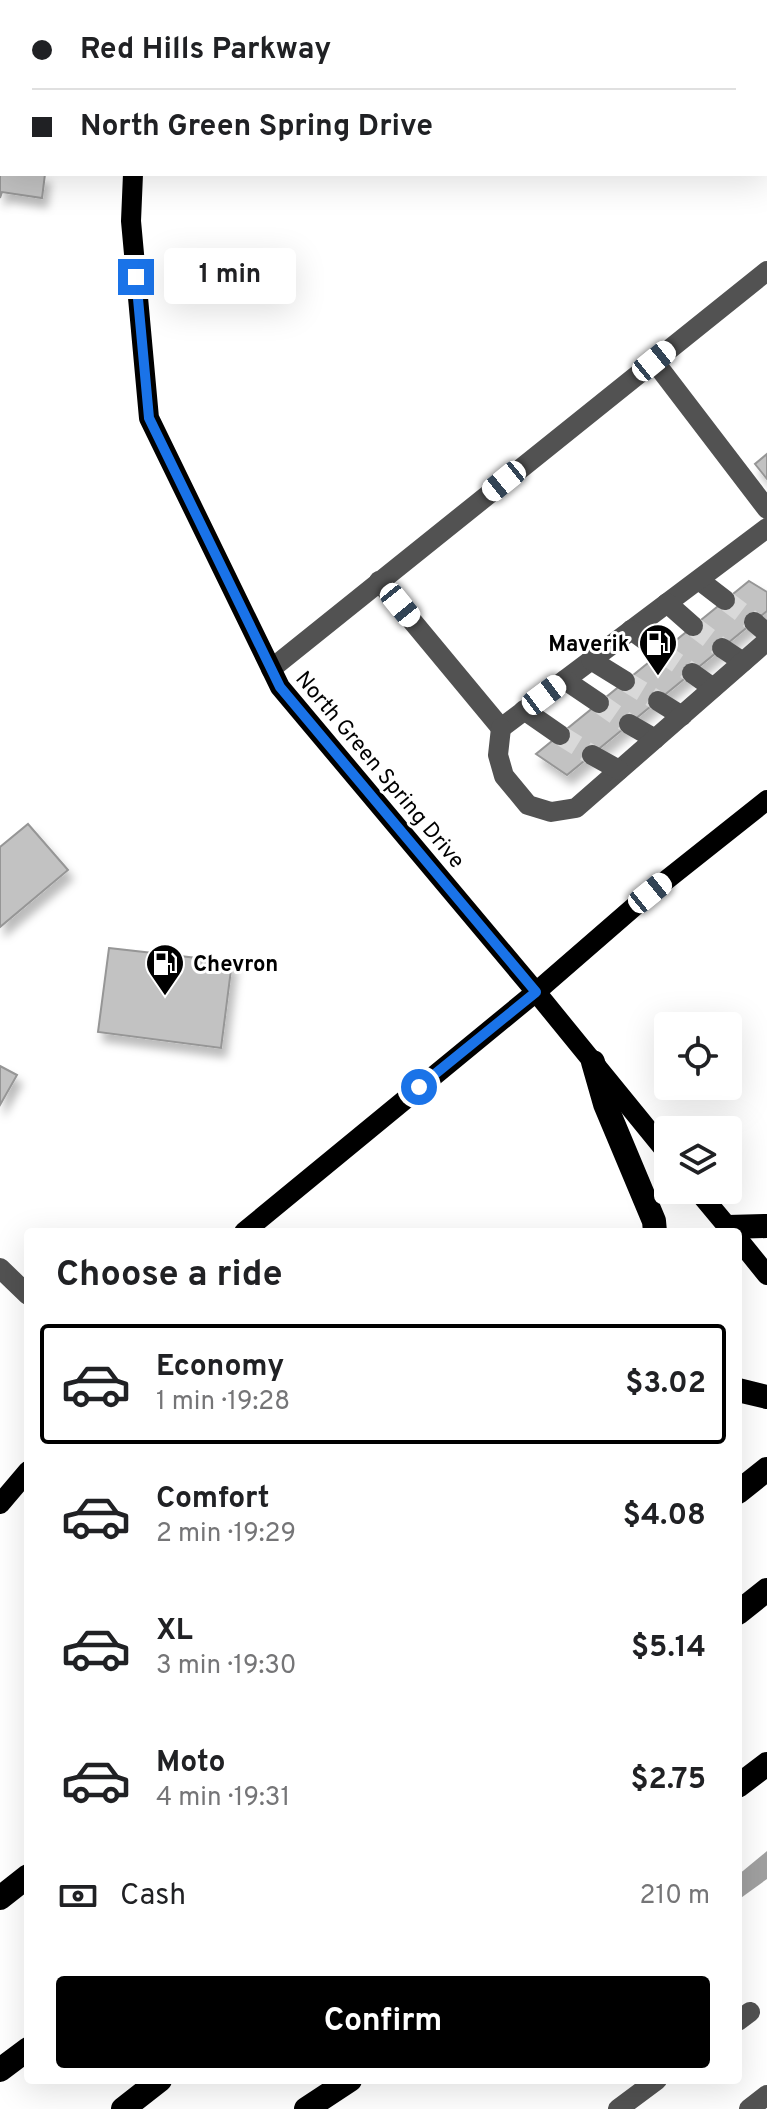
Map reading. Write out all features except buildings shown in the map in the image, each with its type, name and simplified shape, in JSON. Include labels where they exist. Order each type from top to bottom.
[{"type":"highway","points":[[593,1062],[605,1104],[655,1228]]},
{"type":"highway","points":[[742,1231],[767,1226]]},
{"type":"highway","points":[[742,1391],[767,1397]]},
{"type":"highway","points":[[742,1610],[767,1590]]},
{"type":"highway","points":[[742,1783],[767,1764]]},
{"type":"highway","points":[[0,1898],[24,1879]]},
{"type":"highway","points":[[0,2070],[24,2052]]},
{"type":"highway","points":[[123,2109],[155,2084]]},
{"type":"highway","points":[[306,2109],[344,2084]]},
{"type":"main road","name":"North Green Spring Drive","points":[[133,176],[131,221],[149,418],[280,687],[654,1137]]},
{"type":"main road","points":[[249,1228],[536,992],[650,893],[767,800]]},
{"type":"main road","points":[[709,1204],[729,1228]]},
{"type":"main road","points":[[742,1244],[767,1275]]},
{"type":"main road","points":[[0,1504],[24,1476]]},
{"type":"street","points":[[271,669],[654,361],[764,281]]},
{"type":"street","points":[[654,361],[767,509]]},
{"type":"street","points":[[767,528],[501,728],[498,755],[504,776],[528,805],[551,812],[576,808],[767,641]]},
{"type":"street","points":[[699,580],[725,600]]},
{"type":"street","points":[[379,581],[501,728]]},
{"type":"street","points":[[667,603],[693,626]]},
{"type":"street","points":[[631,630],[661,652]]},
{"type":"street","points":[[722,648],[743,662]]},
{"type":"street","points":[[591,660],[625,681]]},
{"type":"street","points":[[692,673],[713,688]]},
{"type":"street","points":[[565,680],[599,703]]},
{"type":"street","points":[[658,701],[682,716]]},
{"type":"street","points":[[524,710],[560,735]]},
{"type":"street","points":[[629,724],[655,739]]},
{"type":"street","points":[[592,755],[619,770]]},
{"type":"street","points":[[0,1268],[24,1291]]},
{"type":"street","points":[[618,2109],[652,2084]]},
{"type":"street","points":[[749,2109],[767,2095]]},
{"type":"shaded area","points":[[767,1851],[767,1879],[742,1897],[742,1872]]},
{"type":"tunnel","points":[[725,600],[754,622]]},
{"type":"tunnel","points":[[693,626],[722,648]]},
{"type":"tunnel","points":[[661,652],[692,673]]},
{"type":"tunnel","points":[[625,681],[658,701]]},
{"type":"tunnel","points":[[599,703],[629,724]]},
{"type":"tunnel","points":[[560,735],[592,755]]},
{"type":"place","name":"Maverik","points":[[658,677]]},
{"type":"place","name":"Chevron","points":[[165,997]]},
{"type":"route","points":[[136,277],[149,418],[280,687],[536,992],[419,1087]]}]
